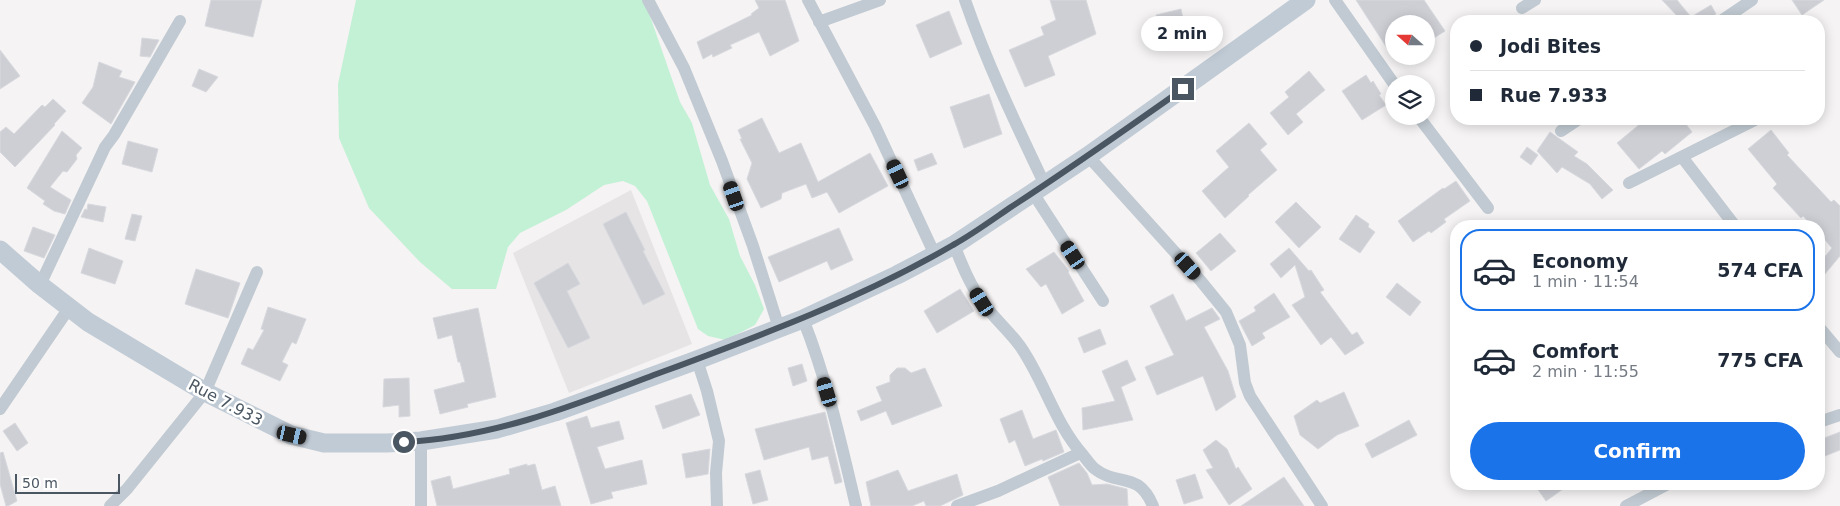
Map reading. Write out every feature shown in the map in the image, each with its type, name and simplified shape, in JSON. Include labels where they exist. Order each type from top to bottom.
[{"type":"street","points":[[648,0],[684,68],[722,161],[779,328]]},
{"type":"street","points":[[808,0],[875,126],[935,255]]},
{"type":"street","points":[[819,22],[880,0]]},
{"type":"street","points":[[965,0],[1039,189],[1103,301]]},
{"type":"street","name":"Rue 7.933","points":[[0,250],[40,285],[88,322],[204,392],[275,428],[300,437],[332,443],[421,442],[497,428],[555,412],[779,328],[897,275],[954,245],[1088,156],[1306,0]]},
{"type":"street","points":[[1335,0],[1388,75]]},
{"type":"street","points":[[1522,8],[1535,0]]},
{"type":"street","points":[[1730,15],[1752,0]]},
{"type":"street","points":[[40,285],[105,147],[180,21]]},
{"type":"street","points":[[1425,125],[1488,208]]},
{"type":"street","points":[[1561,131],[1570,125]]},
{"type":"street","points":[[1629,183],[1745,125]]},
{"type":"street","points":[[1088,156],[1200,280],[1226,312],[1240,345],[1245,382],[1250,396],[1322,506]]},
{"type":"street","points":[[1682,157],[1730,220]]},
{"type":"street","points":[[954,245],[970,281],[982,302],[1020,346],[1080,453],[1095,469],[1104,474],[1132,481],[1143,488],[1154,506]]},
{"type":"street","points":[[110,506],[127,489],[204,392],[257,272]]},
{"type":"street","points":[[0,409],[69,308]]},
{"type":"street","points":[[803,318],[813,343],[832,408],[856,506]]},
{"type":"street","points":[[1825,334],[1840,352]]},
{"type":"street","points":[[697,360],[707,391],[719,441],[716,473],[717,506]]},
{"type":"street","points":[[1825,420],[1840,415]]},
{"type":"street","points":[[421,442],[421,506]]},
{"type":"street","points":[[957,506],[998,491],[1080,453]]},
{"type":"street","points":[[1626,506],[1657,490]]},
{"type":"shaded area","points":[[631,190],[692,344],[569,393],[513,253]]},
{"type":"green space","points":[[356,0],[643,0],[680,102],[692,123],[710,185],[729,219],[740,256],[755,285],[764,309],[755,325],[726,340],[708,336],[698,329],[647,201],[635,186],[623,181],[604,185],[566,210],[520,233],[508,247],[496,289],[452,289],[420,262],[369,208],[339,138],[338,84]]},
{"type":"building","points":[[211,0],[262,0],[253,37],[205,26]]},
{"type":"building","points":[[755,0],[785,0],[799,41],[770,56],[759,32],[730,45],[732,48],[713,57],[712,54],[703,59],[697,42],[752,15],[759,8]]},
{"type":"building","points":[[1050,0],[1086,0],[1096,34],[1048,56],[1055,75],[1025,87],[1009,50],[1044,35],[1041,27],[1056,20]]},
{"type":"building","points":[[1356,0],[1424,0],[1434,15],[1385,15],[1385,45]]},
{"type":"building","points":[[1662,0],[1677,0],[1689,15],[1676,15]]},
{"type":"building","points":[[1792,0],[1824,0],[1802,15]]},
{"type":"building","points":[[1711,5],[1716,14],[1715,15],[1694,15]]},
{"type":"building","points":[[1181,9],[1188,43],[1163,48],[1156,15]]},
{"type":"building","points":[[949,11],[962,44],[930,58],[916,25]]},
{"type":"building","points":[[1435,16],[1445,31],[1435,37]]},
{"type":"building","points":[[142,38],[159,40],[150,57],[140,56]]},
{"type":"building","points":[[0,50],[20,76],[0,89]]},
{"type":"building","points":[[99,62],[122,71],[119,77],[135,82],[111,124],[82,103],[93,87]]},
{"type":"building","points":[[199,69],[218,77],[206,92],[192,86]]},
{"type":"building","points":[[1309,71],[1325,90],[1296,114],[1303,122],[1288,135],[1270,113],[1289,97],[1285,92]]},
{"type":"building","points":[[1366,75],[1371,83],[1373,81],[1385,106],[1362,120],[1342,91]]},
{"type":"building","points":[[989,94],[1002,134],[964,148],[950,107]]},
{"type":"building","points":[[53,99],[66,111],[15,167],[0,152],[0,132],[6,127],[14,134],[42,105],[45,107]]},
{"type":"building","points":[[762,118],[779,153],[801,143],[818,182],[870,153],[888,186],[839,213],[827,192],[812,198],[806,184],[782,193],[781,199],[761,208],[747,179],[752,163],[740,139],[742,139],[738,130]]},
{"type":"building","points":[[1249,123],[1267,144],[1260,150],[1277,170],[1225,218],[1202,191],[1229,167],[1216,151]]},
{"type":"building","points":[[1639,125],[1687,125],[1692,132],[1665,154],[1662,151],[1639,169],[1617,143]]},
{"type":"building","points":[[1771,130],[1789,153],[1787,155],[1831,202],[1834,200],[1840,206],[1840,256],[1825,274],[1825,257],[1832,248],[1825,240],[1825,220],[1807,220],[1803,216],[1801,218],[1773,188],[1777,184],[1748,149]]},
{"type":"building","points":[[62,131],[82,148],[76,155],[77,159],[67,172],[63,171],[50,187],[71,200],[65,214],[54,211],[43,204],[45,201],[27,188]]},
{"type":"building","points":[[1550,132],[1578,152],[1574,156],[1587,164],[1613,190],[1602,199],[1590,184],[1562,167],[1557,173],[1537,151]]},
{"type":"building","points":[[128,141],[158,149],[152,172],[122,164]]},
{"type":"building","points":[[1527,147],[1538,155],[1531,165],[1520,157]]},
{"type":"building","points":[[932,153],[937,164],[918,171],[914,160]]},
{"type":"building","points":[[1456,181],[1470,201],[1444,219],[1446,222],[1431,233],[1429,231],[1413,242],[1398,221],[1443,188]]},
{"type":"building","points":[[1296,202],[1321,227],[1299,248],[1275,222]]},
{"type":"building","points":[[88,204],[106,207],[103,222],[81,217],[85,209],[87,210]]},
{"type":"building","points":[[626,212],[665,294],[643,305],[603,224]]},
{"type":"building","points":[[132,214],[142,216],[135,241],[125,239]]},
{"type":"building","points":[[1356,215],[1369,224],[1368,227],[1375,232],[1360,253],[1339,239]]},
{"type":"building","points":[[33,227],[55,235],[44,258],[24,251]]},
{"type":"building","points":[[839,228],[853,260],[831,270],[827,261],[779,282],[768,257]]},
{"type":"building","points":[[1220,233],[1236,251],[1211,271],[1196,253]]},
{"type":"building","points":[[89,248],[123,261],[115,284],[81,273]]},
{"type":"building","points":[[1289,248],[1309,271],[1311,270],[1324,290],[1320,292],[1352,335],[1357,332],[1364,343],[1345,355],[1331,337],[1321,345],[1292,305],[1305,297],[1295,265],[1281,278],[1270,264]]},
{"type":"building","points":[[1054,252],[1069,271],[1084,301],[1062,314],[1046,284],[1041,287],[1026,269]]},
{"type":"building","points":[[568,263],[580,284],[567,291],[590,338],[568,348],[534,283]]},
{"type":"building","points":[[196,269],[240,283],[228,318],[185,304]]},
{"type":"building","points":[[1397,283],[1421,302],[1410,316],[1386,297]]},
{"type":"building","points":[[960,289],[974,311],[937,333],[924,311]]},
{"type":"building","points":[[1274,293],[1290,317],[1262,333],[1265,338],[1252,346],[1239,321],[1256,311],[1254,307]]},
{"type":"building","points":[[1173,294],[1186,321],[1212,308],[1220,319],[1204,327],[1228,371],[1236,397],[1216,411],[1203,376],[1157,395],[1145,367],[1174,355],[1150,306]]},
{"type":"building","points":[[268,307],[306,319],[296,344],[292,342],[282,362],[288,365],[280,381],[241,364],[248,348],[253,350],[264,330],[261,329]]},
{"type":"building","points":[[478,308],[496,397],[467,404],[468,407],[440,414],[434,390],[465,382],[452,335],[438,339],[433,318]]},
{"type":"building","points":[[1100,329],[1106,344],[1084,353],[1078,338]]},
{"type":"building","points":[[1127,360],[1136,380],[1121,387],[1133,420],[1083,430],[1082,408],[1115,401],[1102,371]]},
{"type":"building","points":[[802,364],[807,381],[793,386],[788,368]]},
{"type":"building","points":[[897,368],[905,368],[911,373],[925,368],[942,406],[892,425],[886,411],[861,421],[857,411],[882,401],[876,387],[890,382],[890,375]]},
{"type":"building","points":[[409,378],[410,416],[399,417],[399,405],[383,407],[384,379]]},
{"type":"building","points":[[1344,392],[1359,426],[1337,435],[1318,449],[1300,435],[1294,416],[1317,400],[1320,403]]},
{"type":"building","points":[[691,394],[700,415],[663,429],[655,406]]},
{"type":"building","points":[[1022,410],[1033,439],[1056,430],[1064,452],[1025,466],[1015,440],[1009,443],[1000,419]]},
{"type":"building","points":[[825,412],[842,482],[835,484],[828,456],[812,460],[809,447],[764,460],[755,429]]},
{"type":"building","points":[[587,416],[591,428],[619,421],[624,439],[597,447],[605,469],[642,460],[647,484],[611,492],[613,498],[591,504],[566,423]]},
{"type":"building","points":[[1409,420],[1417,435],[1372,458],[1365,444]]},
{"type":"building","points":[[15,423],[28,443],[17,451],[3,431]]},
{"type":"building","points":[[1840,432],[1840,450],[1825,456],[1825,438]]},
{"type":"building","points":[[1216,440],[1227,449],[1236,469],[1238,467],[1252,489],[1229,505],[1206,470],[1213,468],[1203,450]]},
{"type":"building","points":[[710,449],[708,474],[686,478],[682,454]]},
{"type":"building","points":[[3,452],[17,501],[8,506],[6,506],[0,484],[0,453]]},
{"type":"building","points":[[1079,463],[1087,473],[1092,485],[1107,484],[1127,489],[1128,506],[1060,506],[1048,477]]},
{"type":"building","points":[[527,464],[527,466],[535,464],[542,490],[555,486],[561,506],[437,506],[431,481],[450,476],[453,489],[510,474],[509,469]]},
{"type":"building","points":[[760,470],[768,500],[753,504],[745,474]]},
{"type":"building","points":[[898,470],[908,491],[957,474],[963,495],[940,506],[926,506],[924,501],[912,506],[871,506],[866,482]]},
{"type":"building","points":[[1195,474],[1203,498],[1184,504],[1176,480]]},
{"type":"building","points":[[1284,477],[1304,506],[1241,506]]},
{"type":"building","points":[[1538,490],[1562,490],[1546,501]]},
{"type":"route","points":[[404,442],[421,442],[497,428],[555,412],[697,360],[803,318],[897,275],[954,245],[1088,156],[1183,89]]}]
